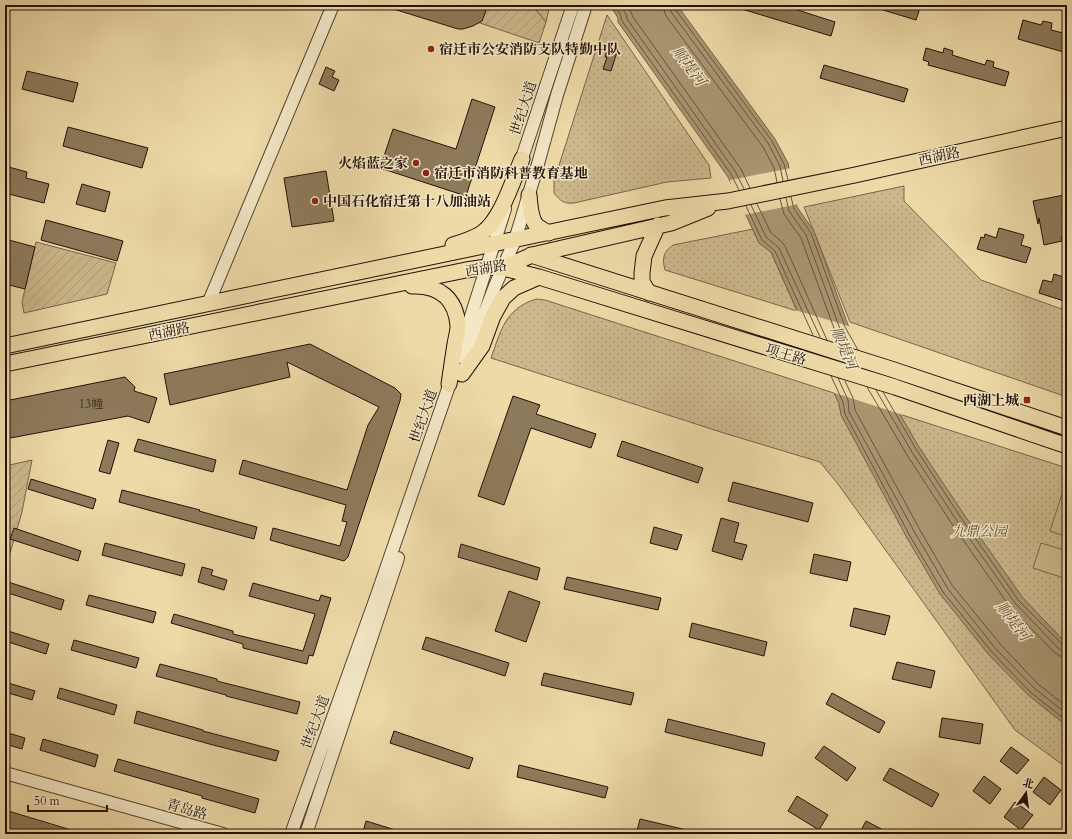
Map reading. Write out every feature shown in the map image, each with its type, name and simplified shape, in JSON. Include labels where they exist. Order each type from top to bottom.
[{"type":"main road","name":"西湖路","points":[[5,346],[494,244],[513,244],[549,233],[666,208],[728,201],[1067,128]]},
{"type":"main road","points":[[354,274],[469,240],[482,233],[491,225],[500,212],[522,159]]},
{"type":"main road","points":[[529,195],[532,216],[535,223],[549,233]]},
{"type":"main road","name":"西湖路","points":[[5,364],[487,267],[503,268],[532,255],[670,223],[728,201]]},
{"type":"main road","points":[[649,293],[642,282],[644,256],[658,226]]},
{"type":"main road","name":"项王路","points":[[513,244],[532,255],[894,370],[1067,428]]},
{"type":"main road","name":"项王路","points":[[503,268],[538,277],[895,387],[1067,446]]},
{"type":"main road","points":[[462,374],[482,346],[493,316],[502,298],[514,288],[538,277]]},
{"type":"main road","points":[[350,294],[414,286],[430,288],[441,292],[449,299],[455,313],[458,327],[449,384]]},
{"type":"street","points":[[208,304],[333,5]]},
{"type":"street","name":"世纪大道","points":[[291,834],[378,592],[449,384],[573,5]]},
{"type":"street","name":"世纪大道","points":[[306,834],[397,561],[462,374],[513,244],[529,195],[557,95],[586,5]]},
{"type":"street","name":"青岛路","points":[[5,773],[223,834]]},
{"type":"green space","points":[[427,5],[532,5],[546,22],[539,43]]},
{"type":"green space","points":[[532,5],[550,5],[546,22]]},
{"type":"green space","points":[[607,15],[709,165],[711,178],[667,182],[574,203],[562,201],[554,193],[554,181]]},
{"type":"green space","points":[[904,186],[904,201],[981,280],[1067,311],[1067,397],[850,322],[804,207]]},
{"type":"green space","points":[[753,229],[759,243],[771,252],[797,311],[665,270],[664,256],[667,250],[673,245]]},
{"type":"green space","points":[[36,242],[116,263],[107,294],[24,313],[22,302]]},
{"type":"green space","name":"九鼎公园","points":[[536,299],[545,300],[1067,468],[1067,768],[1015,730],[838,484],[820,462],[727,434],[491,358],[501,330],[511,315],[517,308]]},
{"type":"green space","points":[[32,460],[22,512],[5,572],[5,466]]},
{"type":"green space","points":[[1062,494],[1067,496],[1067,537],[1050,531]]},
{"type":"green space","points":[[1041,543],[1067,551],[1067,579],[1033,568]]},
{"type":"water","name":"顺堤河","points":[[610,5],[677,5],[775,139],[788,163],[797,207],[814,231],[848,325],[919,447],[965,516],[1023,598],[1067,644],[1067,726],[1028,695],[989,655],[940,594],[907,538],[841,415],[839,404],[771,252],[759,243],[728,177],[618,22],[618,18]]},
{"type":"pier","points":[[791,168],[799,204],[744,215],[732,190],[730,180]]},
{"type":"pier","points":[[795,310],[852,327],[903,415],[832,392]]},
{"type":"building","points":[[387,5],[488,5],[482,21],[473,26],[458,29],[387,7]]},
{"type":"building","points":[[735,5],[782,5],[835,22],[831,36],[735,7]]},
{"type":"building","points":[[874,5],[921,5],[916,20],[873,7]]},
{"type":"building","points":[[1023,20],[1041,25],[1043,21],[1052,23],[1051,30],[1067,34],[1067,53],[1018,39]]},
{"type":"building","points":[[926,48],[943,53],[944,48],[953,51],[952,55],[985,65],[987,60],[994,62],[993,67],[1009,72],[1005,86],[928,65],[929,62],[923,60]]},
{"type":"building","points":[[607,49],[617,52],[611,71],[603,69],[607,57],[605,57]]},
{"type":"building","points":[[824,65],[908,89],[904,102],[820,78]]},
{"type":"building","points":[[326,67],[335,71],[332,77],[339,80],[334,91],[319,84]]},
{"type":"building","points":[[27,71],[78,83],[73,102],[22,89]]},
{"type":"building","points":[[472,99],[495,107],[466,196],[380,168],[393,129],[456,149]]},
{"type":"building","points":[[68,127],[148,148],[142,168],[63,146]]},
{"type":"building","points":[[5,166],[27,172],[26,178],[49,184],[44,203],[5,193]]},
{"type":"building","points":[[326,171],[334,221],[292,227],[284,178]]},
{"type":"building","points":[[82,184],[110,192],[105,212],[76,204]]},
{"type":"building","points":[[1064,195],[1067,213],[1062,214],[1066,236],[1061,237],[1062,241],[1044,245],[1039,218],[1038,224],[1033,201]]},
{"type":"building","points":[[46,220],[123,241],[117,261],[41,240]]},
{"type":"building","points":[[999,228],[1024,235],[1021,245],[1031,248],[1026,263],[977,249],[981,237],[984,238],[985,234],[996,238]]},
{"type":"building","points":[[5,239],[35,247],[25,289],[5,284]]},
{"type":"building","points":[[1054,274],[1067,278],[1064,288],[1067,289],[1067,302],[1039,293],[1043,280],[1052,282]]},
{"type":"building","points":[[310,344],[395,388],[401,394],[400,401],[348,557],[344,561],[270,540],[273,528],[340,546],[347,522],[342,521],[346,505],[239,474],[243,460],[347,490],[368,425],[379,407],[287,362],[290,377],[170,405],[164,374]]},
{"type":"building","points":[[125,377],[135,387],[134,391],[157,398],[149,423],[128,416],[5,439],[5,401]]},
{"type":"building","points":[[513,396],[540,405],[536,414],[596,434],[591,448],[531,428],[504,505],[478,496]]},
{"type":"building","points":[[138,439],[216,460],[213,472],[134,451]]},
{"type":"building","points":[[108,440],[119,443],[110,474],[99,471]]},
{"type":"building","points":[[622,441],[703,468],[698,483],[617,456]]},
{"type":"building","points":[[31,479],[96,499],[93,509],[28,489]]},
{"type":"building","points":[[733,482],[813,503],[808,522],[728,501]]},
{"type":"building","points":[[122,490],[200,510],[199,511],[257,527],[254,539],[119,502]]},
{"type":"building","points":[[721,518],[739,523],[734,542],[747,545],[742,560],[712,551]]},
{"type":"building","points":[[654,527],[682,535],[677,550],[650,543]]},
{"type":"building","points":[[14,528],[81,551],[78,561],[10,539]]},
{"type":"building","points":[[105,543],[185,564],[182,576],[102,555]]},
{"type":"building","points":[[461,544],[540,568],[537,580],[458,557]]},
{"type":"building","points":[[814,554],[851,562],[847,581],[810,573]]},
{"type":"building","points":[[202,567],[213,570],[211,575],[227,580],[224,590],[198,582]]},
{"type":"building","points":[[567,577],[661,598],[658,610],[564,589]]},
{"type":"building","points":[[5,581],[64,600],[61,610],[5,592]]},
{"type":"building","points":[[253,583],[319,601],[321,595],[331,598],[313,656],[309,655],[307,664],[243,648],[243,644],[171,623],[174,614],[233,631],[233,634],[303,651],[315,614],[249,596]]},
{"type":"building","points":[[509,591],[540,602],[526,642],[495,631]]},
{"type":"building","points":[[89,595],[156,612],[153,623],[86,605]]},
{"type":"building","points":[[854,608],[890,616],[885,635],[850,626]]},
{"type":"building","points":[[692,623],[767,642],[764,656],[689,637]]},
{"type":"building","points":[[5,630],[49,644],[46,654],[5,641]]},
{"type":"building","points":[[426,637],[509,663],[505,676],[422,649]]},
{"type":"building","points":[[74,640],[139,658],[136,668],[71,650]]},
{"type":"building","points":[[897,662],[935,671],[931,688],[892,679]]},
{"type":"building","points":[[160,664],[217,679],[217,681],[300,702],[297,714],[156,676]]},
{"type":"building","points":[[544,673],[634,693],[631,705],[541,685]]},
{"type":"building","points":[[5,682],[35,691],[32,700],[5,692]]},
{"type":"building","points":[[60,688],[117,705],[114,715],[57,698]]},
{"type":"building","points":[[832,693],[885,722],[879,733],[826,704]]},
{"type":"building","points":[[137,711],[203,731],[279,751],[276,761],[134,723]]},
{"type":"building","points":[[942,718],[983,724],[980,744],[939,737]]},
{"type":"building","points":[[668,719],[765,743],[762,756],[665,732]]},
{"type":"building","points":[[394,731],[473,758],[469,769],[390,743]]},
{"type":"building","points":[[5,732],[25,738],[22,749],[5,744]]},
{"type":"building","points":[[43,739],[98,755],[95,767],[40,750]]},
{"type":"building","points":[[824,746],[856,768],[847,781],[815,758]]},
{"type":"building","points":[[1011,747],[1029,760],[1017,774],[1000,761]]},
{"type":"building","points":[[118,759],[259,799],[255,813],[114,771]]},
{"type":"building","points":[[519,765],[608,787],[605,798],[517,777]]},
{"type":"building","points":[[890,768],[939,794],[932,807],[883,780]]},
{"type":"building","points":[[984,776],[1001,789],[990,804],[973,791]]},
{"type":"building","points":[[1044,777],[1061,790],[1050,805],[1033,792]]},
{"type":"building","points":[[797,796],[828,815],[819,830],[788,811]]},
{"type":"building","points":[[1015,802],[1033,815],[1021,830],[1004,817]]},
{"type":"building","points":[[5,810],[78,832],[78,834],[5,834]]},
{"type":"building","points":[[640,819],[691,831],[690,834],[648,834],[637,831]]},
{"type":"building","points":[[366,821],[402,832],[401,834],[369,834],[363,832]]},
{"type":"building","points":[[866,821],[891,834],[859,834]]},
{"type":"place","name":"宿迁市公安消防支队特勤中队","points":[[431,49]]},
{"type":"place","name":"火焰蓝之家","points":[[416,163]]},
{"type":"place","name":"宿迁市消防科普教育基地","points":[[426,173]]},
{"type":"place","name":"中国石化宿迁第十八加油站","points":[[315,201]]},
{"type":"place","name":"西湖上城","points":[[1027,400]]}]
